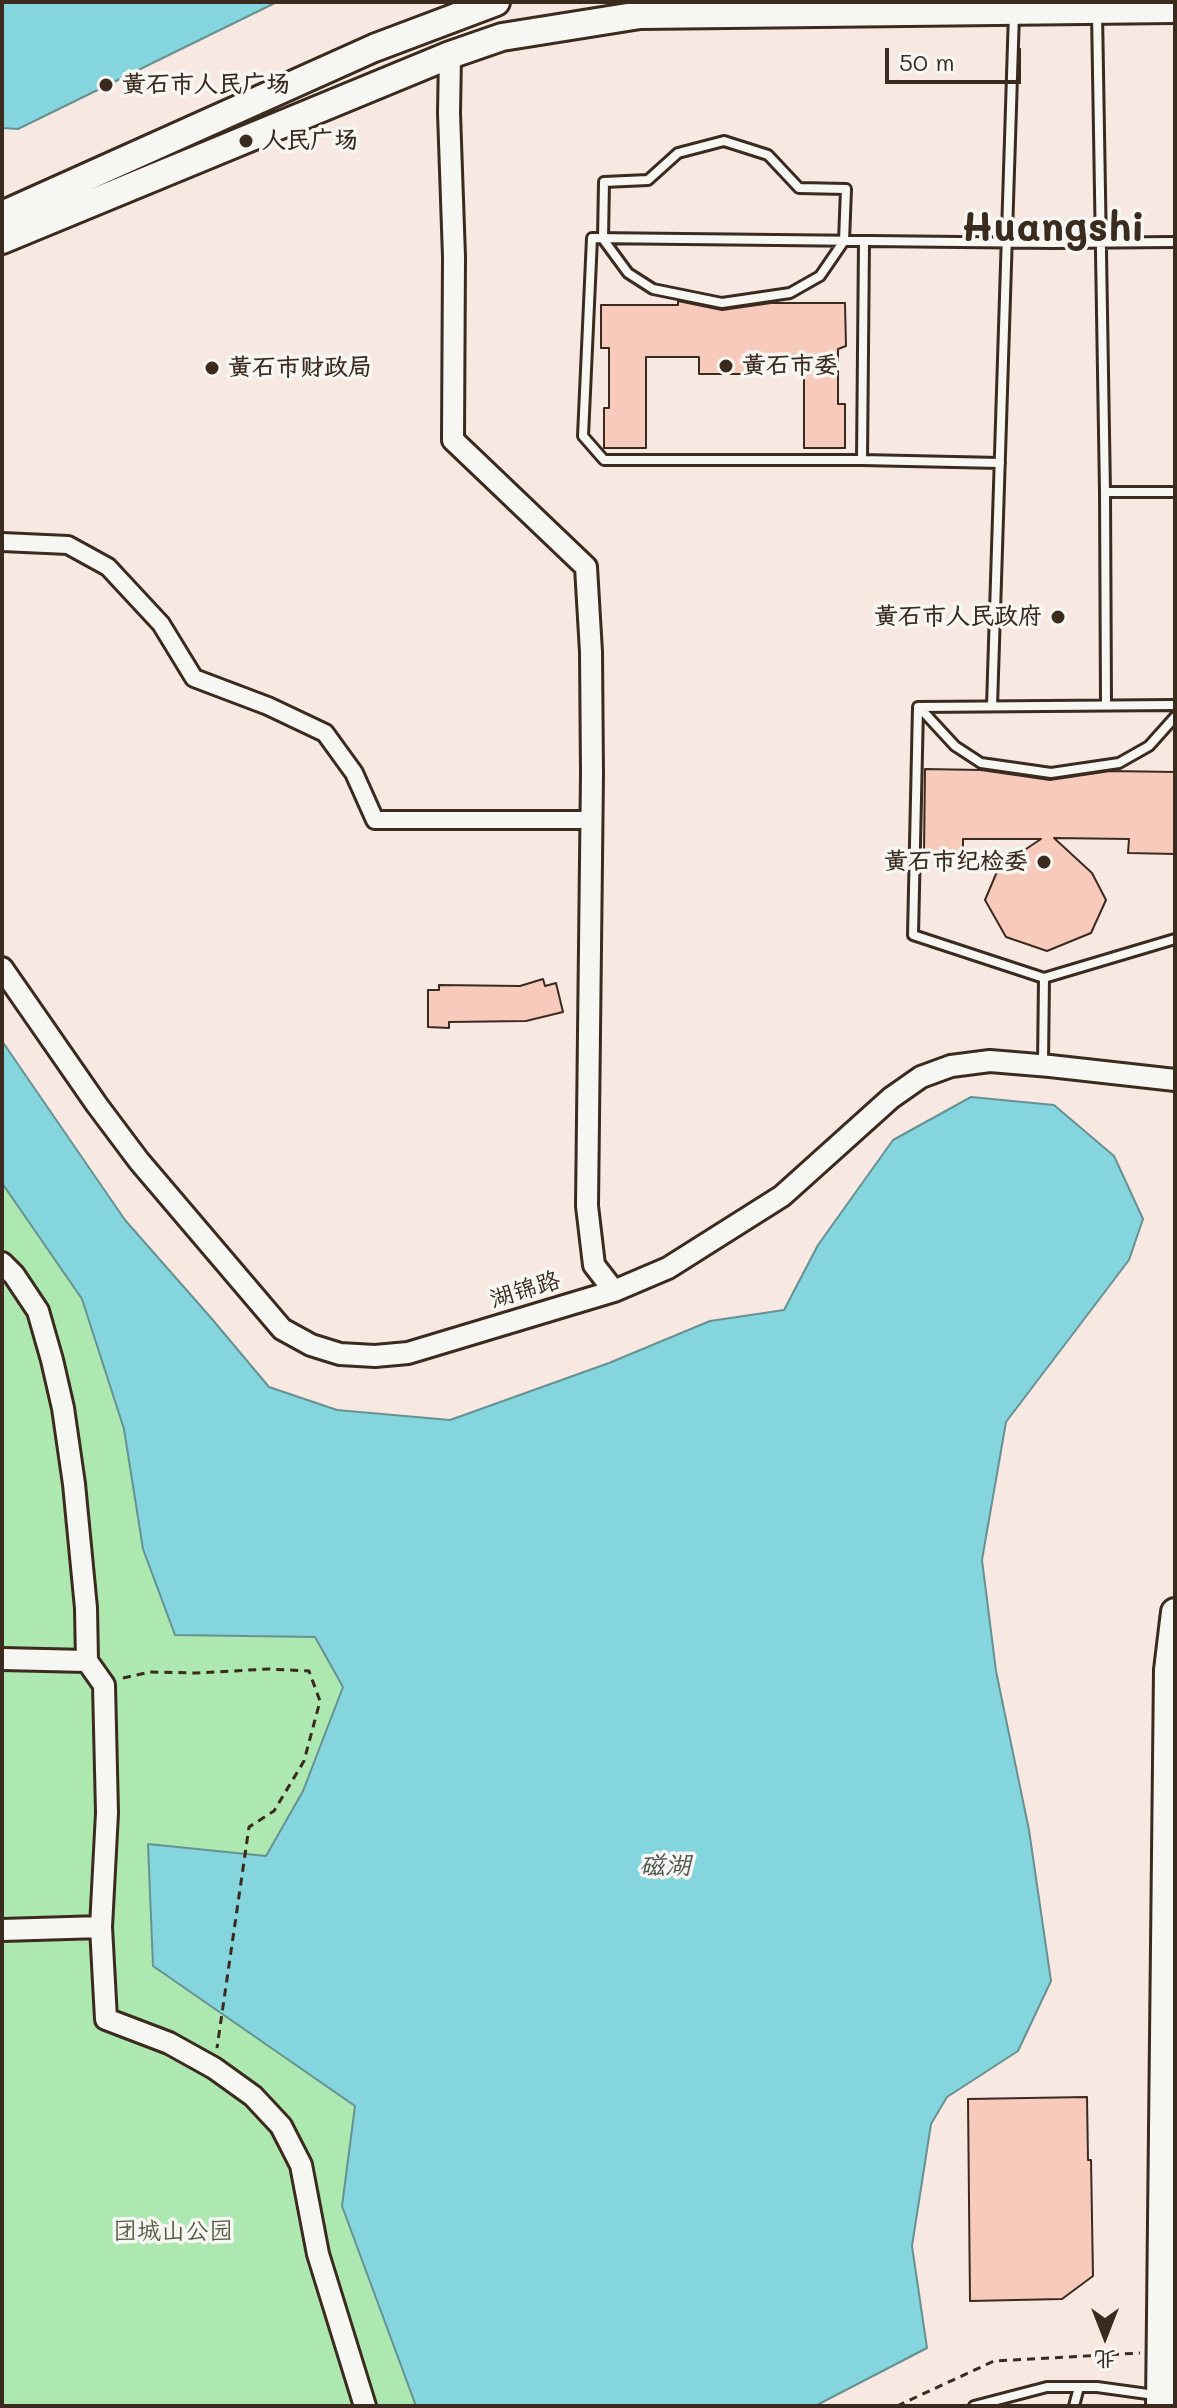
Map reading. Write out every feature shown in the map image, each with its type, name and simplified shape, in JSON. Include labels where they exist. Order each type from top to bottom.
[{"type":"main road","points":[[2,215],[374,48],[496,2]]},
{"type":"main road","points":[[2,240],[450,55],[502,37],[640,15],[1175,9]]},
{"type":"main road","points":[[1160,2401],[1171,1670],[1175,1612]]},
{"type":"street","points":[[450,55],[454,257],[453,440],[586,567],[591,652],[592,820],[587,1206],[594,1265],[614,1291]]},
{"type":"street","points":[[2,542],[68,545],[108,567],[161,624],[194,678],[268,706],[325,733],[354,773],[375,820],[592,820]]},
{"type":"street","name":"湖锦路","points":[[2,968],[97,1105],[148,1172],[282,1329],[311,1345],[340,1354],[375,1356],[408,1353],[614,1291],[668,1268],[782,1196],[891,1098],[921,1077],[951,1066],[990,1061],[1175,1080]]},
{"type":"street","points":[[2,1263],[38,1311],[63,1408],[86,1608],[87,1661],[104,1685],[107,1813],[101,1927],[106,2019],[169,2043],[214,2068],[253,2096],[281,2126],[301,2165],[318,2254],[365,2406]]},
{"type":"street","points":[[2,1659],[87,1661]]},
{"type":"street","points":[[2,1930],[101,1927]]},
{"type":"lane","points":[[1097,11],[1106,705]]},
{"type":"lane","points":[[992,706],[1014,12]]},
{"type":"lane","points":[[724,141],[768,155],[799,188],[846,189],[844,241],[820,276],[790,293],[722,303],[653,289],[628,273],[603,239],[604,182],[648,180],[678,153],[724,141]]},
{"type":"lane","points":[[1000,463],[604,460],[583,436],[592,238],[1175,242]]},
{"type":"lane","points":[[862,460],[864,241]]},
{"type":"lane","points":[[1105,492],[1175,492]]},
{"type":"lane","points":[[918,707],[1175,705]]},
{"type":"lane","points":[[918,707],[955,746],[981,763],[1051,773],[1119,763],[1149,746],[1175,717]]},
{"type":"lane","points":[[918,707],[913,935],[1044,978],[1175,939]]},
{"type":"lane","points":[[1043,1065],[1044,978]]},
{"type":"lane","points":[[974,2406],[1047,2387],[1097,2387],[1160,2401]]},
{"type":"lane","points":[[1074,2406],[1079,2387]]},
{"type":"path","points":[[123,1678],[150,1672],[309,1671],[320,1701],[304,1761],[274,1811],[249,1827],[218,2041]]},
{"type":"path","points":[[897,2406],[994,2361],[1160,2352]]},
{"type":"green space","name":"团城山公园","points":[[2,1183],[82,1299],[124,1429],[143,1549],[315,1637],[343,1688],[303,1791],[266,1856],[153,1966],[355,2106],[342,2206],[416,2406],[2,2406]]},
{"type":"water","points":[[2,2],[277,2],[18,129],[2,128]]},
{"type":"water","name":"磁湖","points":[[2,1041],[125,1220],[269,1387],[337,1410],[450,1420],[609,1363],[710,1321],[784,1310],[818,1245],[893,1140],[971,1097],[1054,1105],[1114,1156],[1143,1219],[1129,1260],[1006,1422],[982,1560],[996,1671],[1029,1830],[1051,1981],[1018,2051],[947,2097],[931,2124],[912,2246],[927,2348],[815,2406],[416,2406],[342,2206],[355,2106],[153,1966],[148,1844],[266,1856],[303,1791],[343,1687],[315,1637],[175,1635],[143,1549],[124,1429],[82,1299],[2,1183]]},
{"type":"building","name":"黄石市委","points":[[678,301],[722,310],[771,303],[845,303],[846,346],[838,349],[838,404],[845,404],[845,448],[804,448],[804,355],[753,355],[753,374],[699,374],[699,357],[646,357],[646,448],[604,448],[604,408],[609,408],[609,348],[601,348],[601,305],[678,305]]},
{"type":"building","name":"黄石市纪检委","points":[[925,769],[981,770],[1050,780],[1110,771],[1175,772],[1175,854],[1128,853],[1129,839],[1054,838],[1092,873],[1106,900],[1091,933],[1047,951],[1006,937],[985,900],[999,867],[1041,839],[963,839],[963,852],[924,852]]},
{"type":"building","points":[[543,979],[545,986],[556,983],[563,1012],[526,1021],[449,1022],[449,1028],[428,1027],[428,990],[439,990],[439,985],[520,986]]},
{"type":"building","points":[[1087,2097],[1093,2276],[1062,2299],[970,2301],[968,2099]]},
{"type":"place","name":"黄石市人民广场","points":[[106,85]]},
{"type":"place","name":"人民广场","points":[[246,141]]},
{"type":"place","name":"黄石市委","points":[[726,366]]},
{"type":"place","name":"黄石市财政局","points":[[212,368]]},
{"type":"place","name":"黄石市人民政府","points":[[1058,617]]},
{"type":"place","name":"黄石市纪检委","points":[[1044,862]]},
{"type":"district","name":"Huangshi","points":[[1053,229]]}]
